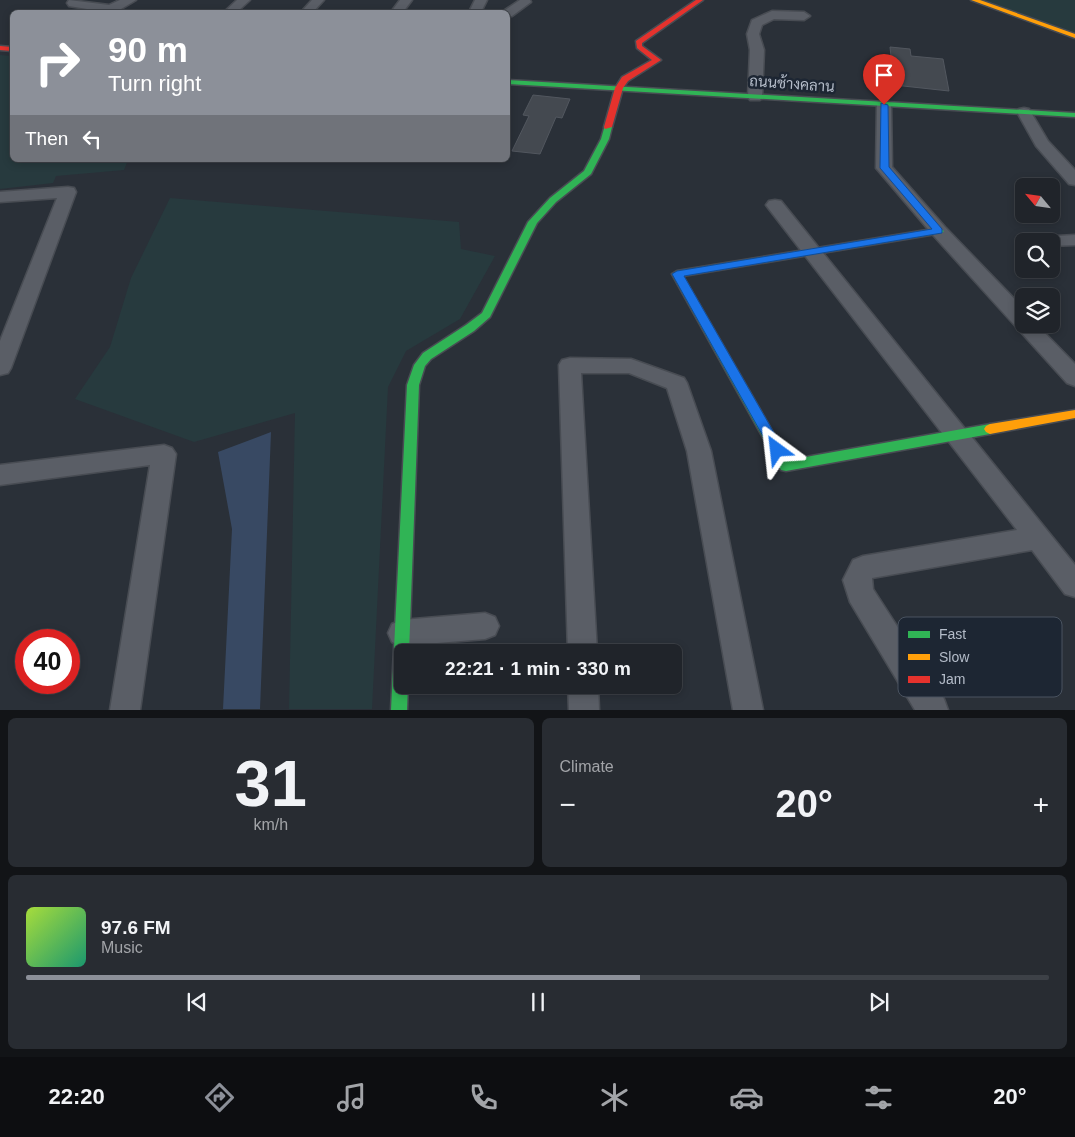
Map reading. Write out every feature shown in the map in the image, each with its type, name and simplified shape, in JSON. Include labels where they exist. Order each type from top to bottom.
[{"type":"street","points":[[110,10],[130,0]]},
{"type":"street","points":[[232,10],[244,0]]},
{"type":"street","points":[[309,10],[318,0]]},
{"type":"street","points":[[510,12],[525,2],[518,0]]},
{"type":"street","points":[[399,710],[413,385],[421,364],[432,352],[479,323],[486,314],[533,222],[553,200],[588,172],[605,139],[619,88],[628,75],[657,60],[639,47],[638,42],[700,0]]},
{"type":"street","points":[[974,0],[1075,36]]},
{"type":"street","points":[[73,3],[104,10]]},
{"type":"street","points":[[755,97],[757,50],[753,34],[756,23],[772,15],[804,16]]},
{"type":"street","name":"ถนนช้างคลาน","points":[[510,82],[1075,115]]},
{"type":"street","points":[[884,105],[884,168],[939,231],[1015,312]]},
{"type":"street","points":[[1024,112],[1042,143],[1075,180]]},
{"type":"street","points":[[0,197],[68,192],[0,368]]},
{"type":"street","points":[[775,205],[810,252],[1075,585]]},
{"type":"street","points":[[939,231],[677,274],[786,466],[1075,414]]},
{"type":"street","points":[[1060,241],[1075,240]]},
{"type":"street","points":[[1034,333],[1075,378]]},
{"type":"street","points":[[582,644],[570,365],[631,366],[676,383],[696,442],[748,710]]},
{"type":"street","points":[[0,475],[164,454],[125,710]]},
{"type":"street","points":[[898,655],[860,593],[857,580],[863,568],[1037,538]]},
{"type":"street","points":[[402,634],[485,626]]},
{"type":"street","points":[[583,694],[584,710]]},
{"type":"street","points":[[924,697],[932,710]]},
{"type":"green space","points":[[982,0],[1075,0],[1075,33]]},
{"type":"green space","points":[[0,55],[10,56],[10,162],[127,162],[124,170],[56,176],[53,183],[0,189]]},
{"type":"green space","points":[[170,198],[459,222],[461,249],[495,256],[460,319],[406,351],[388,387],[372,709],[289,709],[295,413],[194,442],[75,399],[110,347],[131,278]]},
{"type":"water","points":[[271,432],[260,709],[223,709],[232,529],[218,452]]},
{"type":"building","points":[[890,47],[910,49],[911,56],[943,59],[949,91],[894,85]]},
{"type":"building","points":[[533,95],[570,99],[562,118],[556,117],[540,154],[512,151],[529,116],[523,115]]},
{"type":"traffic: fast","points":[[510,82],[1075,115]]},
{"type":"traffic: fast","points":[[399,710],[413,385],[420,365],[427,356],[470,328],[486,315],[533,222],[553,200],[588,172],[605,139],[608,127]]},
{"type":"traffic: fast","points":[[939,231],[677,274],[786,466],[990,429]]},
{"type":"traffic: slow","points":[[974,0],[1075,36]]},
{"type":"traffic: slow","points":[[990,429],[1075,414]]},
{"type":"traffic: jam","points":[[608,127],[619,88],[625,79],[657,60],[639,47],[638,42],[700,0]]},
{"type":"traffic: jam","points":[[0,48],[10,49]]},
{"type":"route","points":[[777,450],[677,274],[939,231],[884,168],[884,105]]}]
